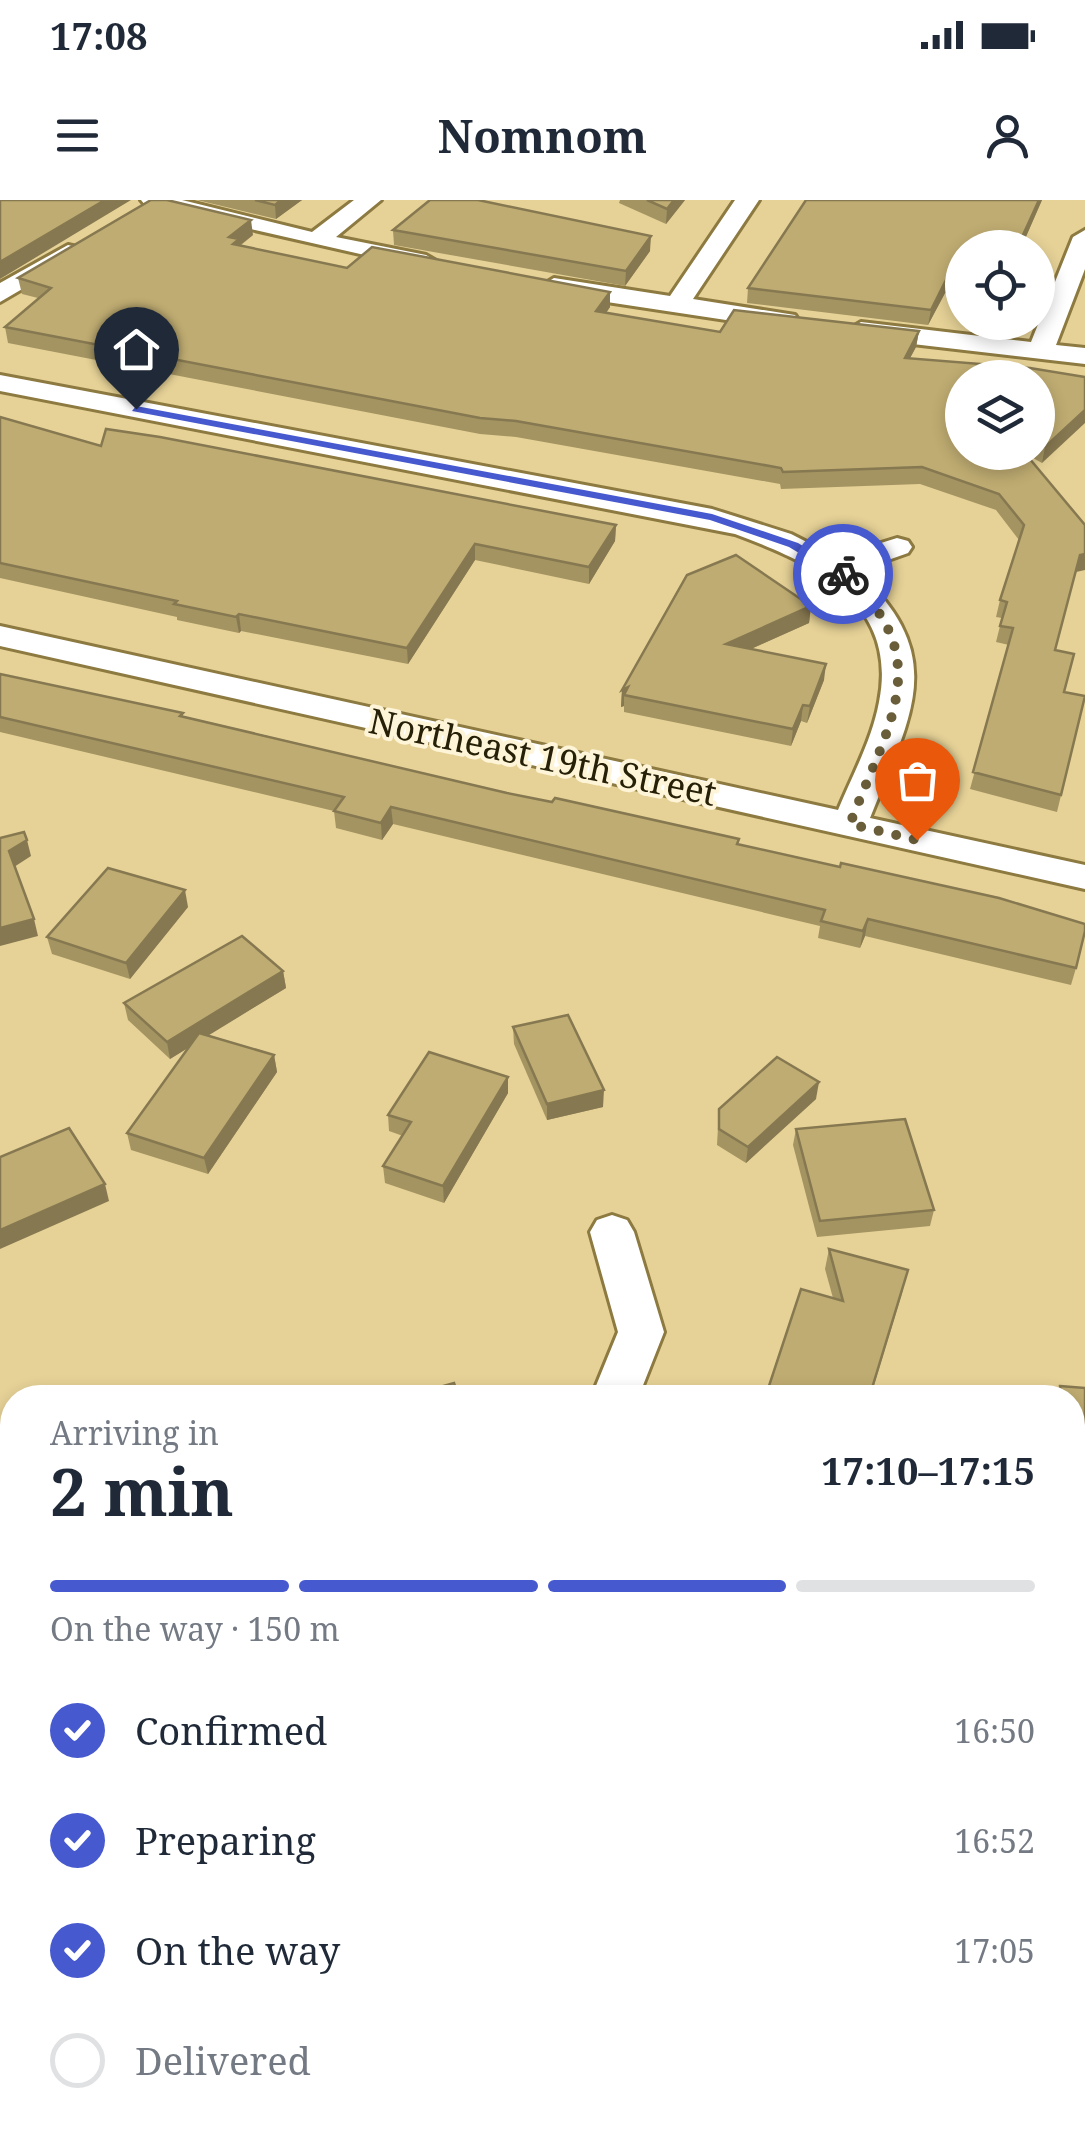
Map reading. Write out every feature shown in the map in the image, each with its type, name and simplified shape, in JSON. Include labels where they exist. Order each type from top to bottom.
[{"type":"street","points":[[316,240],[369,200]]},
{"type":"street","points":[[676,306],[747,200]]},
{"type":"street","points":[[148,203],[446,266]]},
{"type":"street","points":[[1041,349],[1085,237]]},
{"type":"street","points":[[0,294],[92,238]]},
{"type":"street","points":[[524,280],[676,306],[1085,356]]},
{"type":"street","points":[[0,383],[712,518],[755,529],[835,568],[884,614],[900,665],[896,701],[850,824]]},
{"type":"street","points":[[835,568],[897,547]]},
{"type":"street","name":"Northeast 19th Street","points":[[0,636],[1085,877]]},
{"type":"street","points":[[612,1232],[642,1332],[620,1385]]},
{"type":"building","points":[[0,200],[105,200],[0,262]]},
{"type":"building","points":[[151,200],[167,200],[251,220],[229,237],[239,239],[233,244],[347,268],[372,247],[610,292],[596,311],[720,332],[734,310],[919,331],[905,358],[945,361],[945,470],[1039,470],[1085,525],[1085,554],[1080,555],[1055,650],[1074,654],[1064,692],[1085,696],[1061,795],[973,772],[1013,628],[1000,626],[1007,602],[1000,600],[1024,525],[999,494],[922,467],[783,472],[781,468],[480,418],[5,327],[51,288],[18,278]]},
{"type":"building","points":[[255,200],[281,200],[275,205]]},
{"type":"building","points":[[430,200],[478,200],[651,236],[626,271],[393,230]]},
{"type":"building","points":[[647,200],[674,200],[667,209]]},
{"type":"building","points":[[806,200],[1039,200],[1025,230],[945,230],[945,282],[931,310],[748,288]]},
{"type":"building","points":[[1055,372],[1085,377],[1085,410],[1055,438]]},
{"type":"building","points":[[0,417],[101,446],[106,429],[160,437],[616,525],[589,567],[475,544],[407,648],[239,614],[236,617],[0,563]]},
{"type":"building","points":[[736,555],[811,606],[726,644],[826,664],[810,706],[803,705],[793,729],[624,695],[628,687],[622,690],[687,575]]},
{"type":"building","points":[[0,674],[183,713],[180,716],[507,793],[552,802],[555,798],[739,839],[737,844],[999,898],[1085,924],[1076,968],[868,919],[863,931],[821,921],[825,910],[391,807],[381,823],[334,811],[344,797],[0,717]]},
{"type":"building","points":[[24,832],[27,840],[9,851],[34,919],[0,928],[0,838]]},
{"type":"building","points":[[108,868],[185,890],[126,963],[47,937]]},
{"type":"building","points":[[242,936],[283,971],[167,1042],[124,1003]]},
{"type":"building","points":[[568,1015],[604,1090],[547,1104],[513,1027]]},
{"type":"building","points":[[199,1033],[274,1055],[204,1158],[127,1133]]},
{"type":"building","points":[[429,1052],[508,1077],[443,1186],[383,1166],[411,1122],[388,1115]]},
{"type":"building","points":[[777,1057],[819,1082],[748,1147],[719,1129],[719,1109]]},
{"type":"building","points":[[905,1119],[934,1210],[820,1221],[796,1129]]},
{"type":"building","points":[[69,1128],[105,1184],[0,1230],[0,1157]]},
{"type":"building","points":[[829,1249],[908,1270],[873,1385],[769,1385],[801,1289],[843,1301]]},
{"type":"way so far","points":[[843,574],[884,614],[900,665],[896,701],[850,824],[917,840]]},
{"type":"route","points":[[136,409],[712,518],[755,529],[794,545],[843,574]]}]
